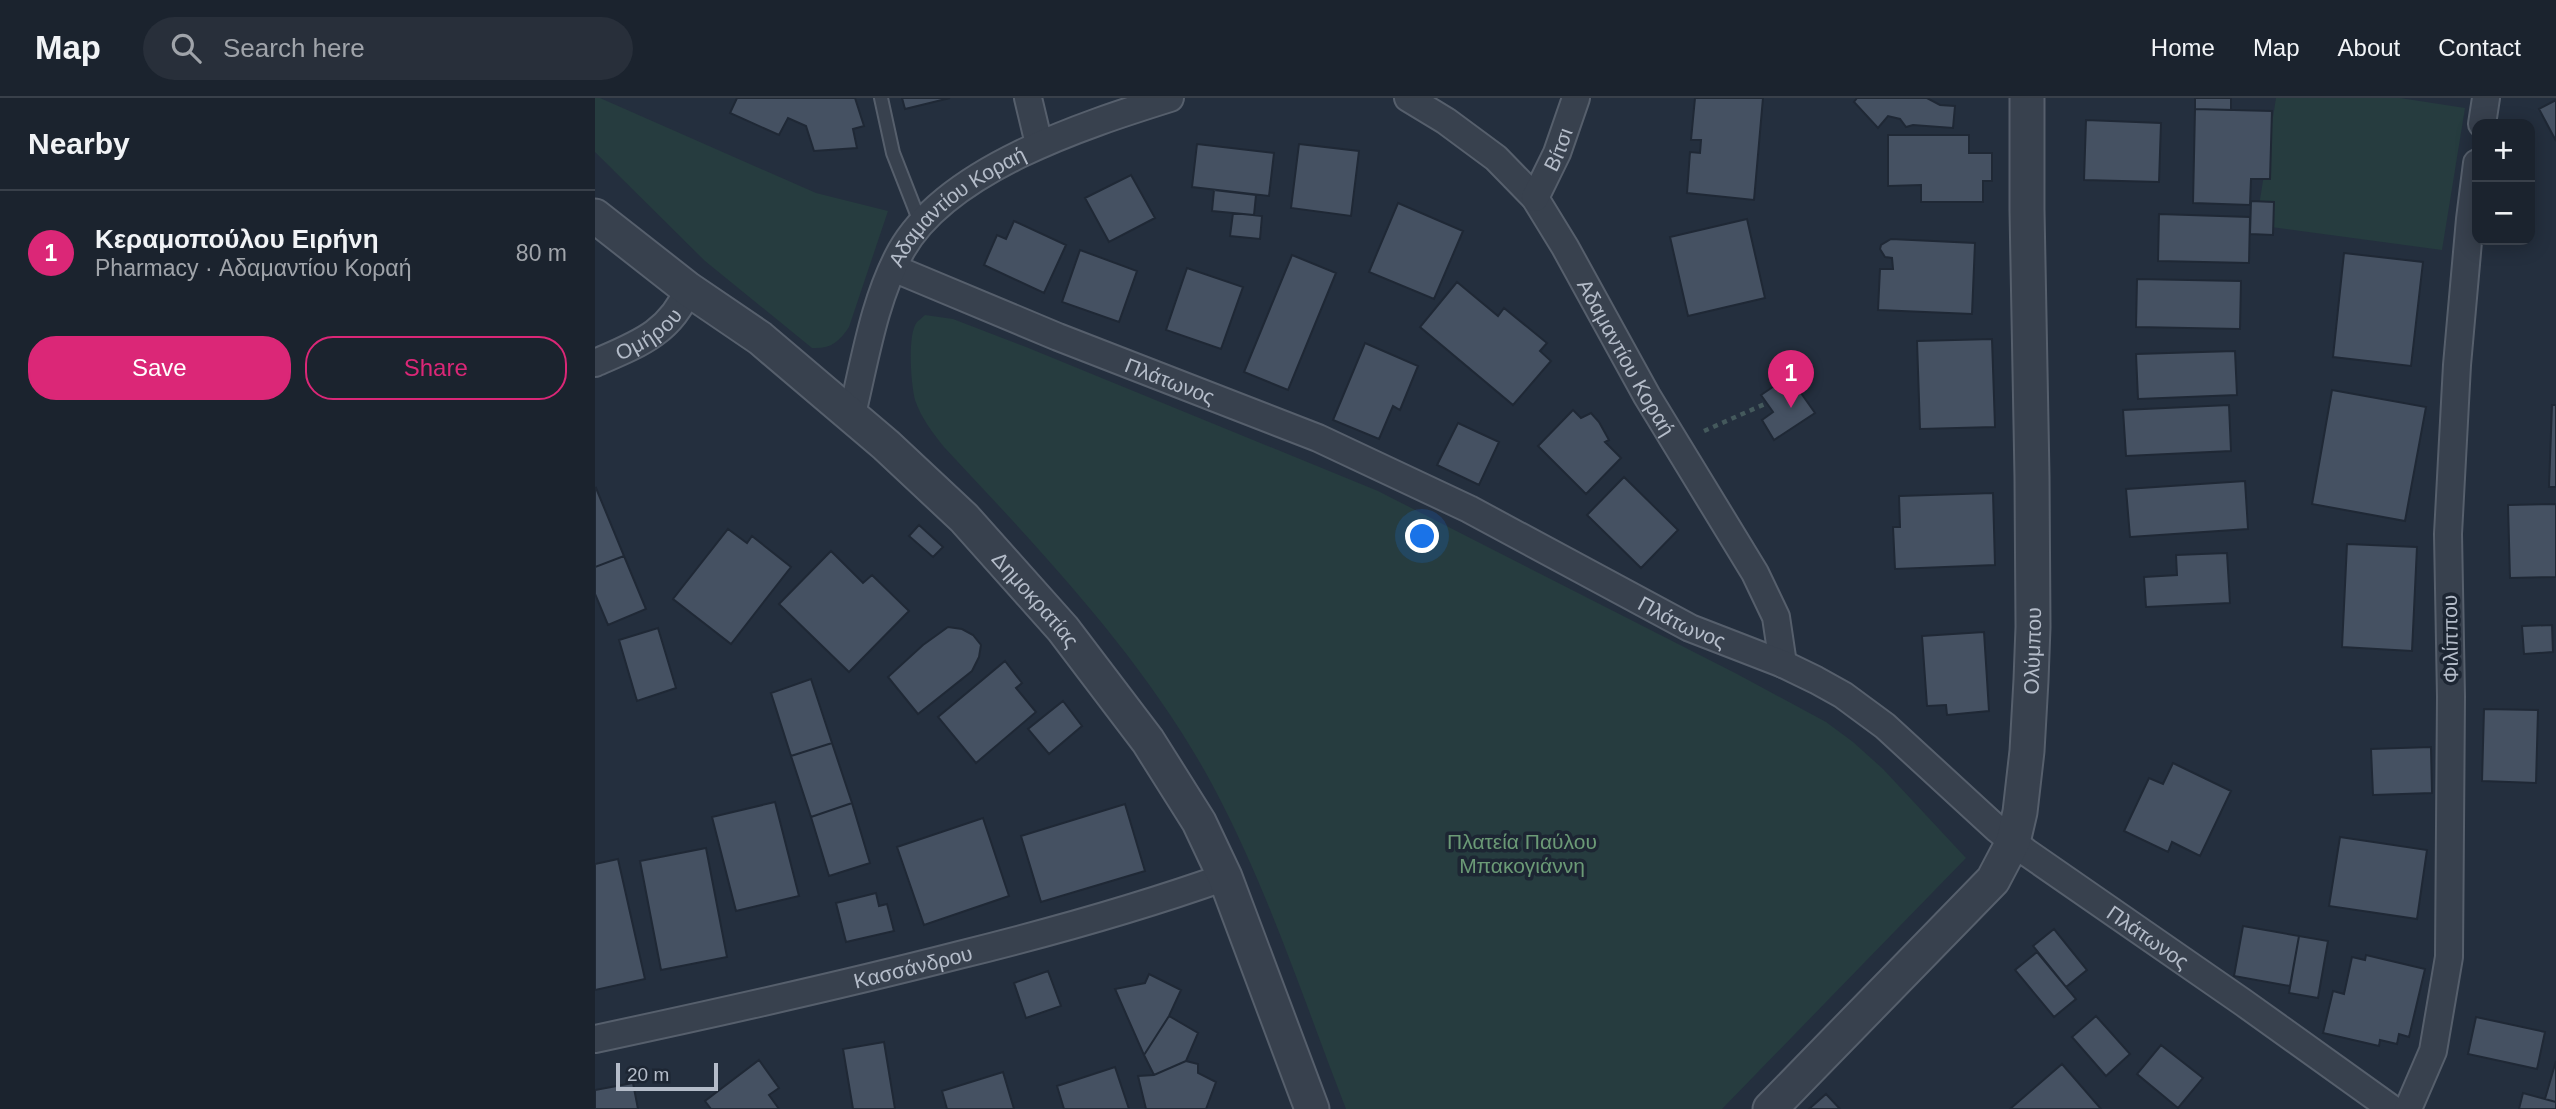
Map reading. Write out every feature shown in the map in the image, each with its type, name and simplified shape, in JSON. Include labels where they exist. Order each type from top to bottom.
[{"type":"street","points":[[1027,98],[1039,144]]},
{"type":"street","name":"Αδαμαντίου Κοραή","points":[[852,414],[879,305],[902,249],[921,222],[951,195],[1039,144],[1170,98]]},
{"type":"street","name":"Αδαμαντίου Κοραή","points":[[1408,98],[1496,158],[1535,198],[1769,600],[1780,631],[1783,664]]},
{"type":"street","name":"Βίτσι","points":[[1535,198],[1557,153],[1576,98]]},
{"type":"street","name":"Ολύμπου","points":[[1770,1109],[1979,895],[1999,870],[2013,842],[2020,812],[2027,751],[2033,627],[2027,98]]},
{"type":"street","points":[[2483,119],[2486,98]]},
{"type":"street","name":"Φιλίππου","points":[[2408,1109],[2433,1051],[2449,957],[2451,697],[2448,534],[2457,365],[2475,182]]},
{"type":"street","name":"Δημοκρατίας","points":[[595,216],[688,289],[760,338],[852,414],[964,517],[1063,629],[1154,750],[1199,822],[1224,877],[1312,1109]]},
{"type":"street","name":"Πλάτωνος","points":[[893,268],[1058,337],[1318,438],[1469,509],[1690,628],[1783,664],[1843,695],[1885,726],[2013,842],[2392,1109]]},
{"type":"street","name":"Ομήρου","points":[[595,363],[635,344],[668,323],[682,305],[688,289]]},
{"type":"street","name":"Κασσάνδρου","points":[[595,1039],[812,992],[1010,942],[1174,895],[1224,877]]},
{"type":"lane","points":[[881,98],[893,153],[921,222]]},
{"type":"path","points":[[1677,443],[1767,403]]},
{"type":"green space","points":[[595,98],[816,193],[888,211],[849,327],[842,337],[829,346],[812,348],[705,261],[595,152]]},
{"type":"green space","points":[[2276,98],[2400,98],[2465,108],[2442,250],[2256,225]]},
{"type":"green space","name":"Πλατεία Παύλου Μπακογιάννη","points":[[925,315],[953,319],[1026,347],[1378,491],[1737,674],[1826,722],[1853,742],[1883,769],[1966,858],[1722,1109],[1346,1109],[1251,865],[1213,786],[1186,739],[1156,694],[1090,608],[944,447],[921,413],[915,400],[911,348],[914,328]]},
{"type":"building","points":[[737,98],[855,98],[864,126],[853,129],[857,148],[814,151],[806,126],[788,118],[779,135],[730,113]]},
{"type":"building","points":[[902,98],[950,98],[905,109]]},
{"type":"building","points":[[1695,98],[1763,98],[1754,200],[1687,193],[1690,152],[1700,153],[1701,140],[1691,140]]},
{"type":"building","points":[[1857,98],[1927,98],[1940,105],[1955,106],[1953,128],[1913,125],[1906,127],[1900,119],[1888,116],[1878,128],[1854,102]]},
{"type":"building","points":[[2195,98],[2231,98],[2231,110],[2195,109]]},
{"type":"building","points":[[2556,100],[2556,141],[2539,109]]},
{"type":"building","points":[[2195,109],[2272,111],[2270,179],[2251,179],[2250,205],[2193,203]]},
{"type":"building","points":[[2086,120],[2161,123],[2159,182],[2084,180]]},
{"type":"building","points":[[1888,135],[1969,135],[1969,153],[1992,153],[1992,181],[1983,181],[1983,202],[1921,202],[1921,185],[1888,186]]},
{"type":"building","points":[[1197,144],[1274,153],[1269,196],[1192,187]]},
{"type":"building","points":[[1299,144],[1359,151],[1351,216],[1291,208]]},
{"type":"building","points":[[1131,175],[1155,218],[1109,242],[1085,198]]},
{"type":"building","points":[[1214,190],[1256,195],[1254,215],[1212,211]]},
{"type":"building","points":[[2251,201],[2274,202],[2273,235],[2250,234]]},
{"type":"building","points":[[1398,203],[1463,231],[1434,299],[1369,272]]},
{"type":"building","points":[[1233,213],[1262,216],[1260,239],[1230,236]]},
{"type":"building","points":[[2159,214],[2250,217],[2249,263],[2158,261]]},
{"type":"building","points":[[1747,219],[1765,298],[1688,316],[1670,237]]},
{"type":"building","points":[[1014,221],[1066,245],[1044,293],[984,265],[997,235],[1006,239]]},
{"type":"building","points":[[1891,239],[1975,243],[1972,314],[1878,310],[1880,269],[1893,269],[1892,258],[1885,257],[1880,249],[1881,245]]},
{"type":"building","points":[[1080,250],[1137,271],[1119,322],[1062,302]]},
{"type":"building","points":[[2344,253],[2423,262],[2411,366],[2333,357]]},
{"type":"building","points":[[1292,255],[1336,273],[1288,390],[1244,372]]},
{"type":"building","points":[[1187,268],[1243,287],[1221,349],[1166,330]]},
{"type":"building","points":[[2137,279],[2241,281],[2240,329],[2136,327]]},
{"type":"building","points":[[1457,282],[1498,316],[1504,308],[1547,343],[1540,351],[1551,361],[1513,405],[1420,327]]},
{"type":"building","points":[[1992,339],[1995,427],[1920,429],[1917,341]]},
{"type":"building","points":[[1365,343],[1418,366],[1400,410],[1393,406],[1379,439],[1333,420]]},
{"type":"building","points":[[2235,351],[2237,395],[2138,399],[2136,354]]},
{"type":"building","points":[[1789,376],[1815,413],[1774,440],[1762,420],[1773,412],[1761,395]]},
{"type":"building","points":[[2332,390],[2426,407],[2405,521],[2312,504]]},
{"type":"building","points":[[2229,405],[2231,451],[2126,456],[2123,410]]},
{"type":"building","points":[[2552,405],[2556,405],[2556,487],[2549,487]]},
{"type":"building","points":[[1573,410],[1581,418],[1591,413],[1609,440],[1605,442],[1621,458],[1586,494],[1538,446]]},
{"type":"building","points":[[1458,423],[1499,442],[1479,485],[1437,465]]},
{"type":"building","points":[[1624,477],[1678,530],[1641,568],[1587,515]]},
{"type":"building","points":[[2245,481],[2248,529],[2130,537],[2126,489]]},
{"type":"building","points":[[595,489],[624,556],[595,567]]},
{"type":"building","points":[[1993,493],[1995,565],[1895,569],[1893,527],[1900,527],[1899,496]]},
{"type":"building","points":[[2556,504],[2556,577],[2510,578],[2508,505]]},
{"type":"building","points":[[919,525],[943,547],[933,557],[909,536]]},
{"type":"building","points":[[728,529],[747,543],[752,536],[791,567],[731,644],[673,599]]},
{"type":"building","points":[[2347,544],[2417,547],[2412,651],[2342,647]]},
{"type":"building","points":[[831,551],[863,583],[872,575],[909,611],[849,672],[779,604]]},
{"type":"building","points":[[2227,553],[2230,603],[2146,607],[2144,577],[2177,575],[2176,555]]},
{"type":"building","points":[[624,556],[646,609],[608,625],[595,594],[595,567]]},
{"type":"building","points":[[2552,625],[2553,652],[2524,654],[2522,626]]},
{"type":"building","points":[[948,627],[962,629],[973,635],[981,645],[979,657],[972,671],[918,714],[888,677],[923,645]]},
{"type":"building","points":[[658,628],[676,688],[637,701],[619,640]]},
{"type":"building","points":[[1984,632],[1989,711],[1947,715],[1946,705],[1927,706],[1922,636]]},
{"type":"building","points":[[1005,661],[1022,683],[1016,688],[1036,712],[976,763],[938,717]]},
{"type":"building","points":[[811,679],[832,743],[791,756],[771,693]]},
{"type":"building","points":[[1063,701],[1082,726],[1049,754],[1028,729]]},
{"type":"building","points":[[2484,709],[2538,710],[2536,783],[2482,781]]},
{"type":"building","points":[[832,743],[852,803],[811,817],[791,756]]},
{"type":"building","points":[[2431,747],[2432,793],[2373,795],[2371,749]]},
{"type":"building","points":[[2173,763],[2231,791],[2200,856],[2172,842],[2168,852],[2124,831],[2149,778],[2163,784]]},
{"type":"building","points":[[775,802],[799,896],[736,911],[712,817]]},
{"type":"building","points":[[852,803],[870,863],[829,876],[811,817]]},
{"type":"building","points":[[1125,804],[1145,871],[1041,902],[1021,836]]},
{"type":"building","points":[[983,818],[1009,896],[924,925],[897,847]]},
{"type":"building","points":[[2340,837],[2427,850],[2417,919],[2329,906]]},
{"type":"building","points":[[706,848],[727,957],[661,970],[640,861]]},
{"type":"building","points":[[618,859],[645,979],[595,990],[595,864]]},
{"type":"building","points":[[876,893],[879,906],[887,904],[894,931],[846,942],[836,903]]},
{"type":"building","points":[[2243,926],[2299,936],[2290,986],[2234,976]]},
{"type":"building","points":[[2054,929],[2087,970],[2066,987],[2033,946]]},
{"type":"building","points":[[2299,936],[2328,941],[2318,998],[2289,993]]},
{"type":"building","points":[[2037,952],[2076,999],[2054,1017],[2015,970]]},
{"type":"building","points":[[2366,955],[2425,969],[2409,1037],[2399,1034],[2397,1044],[2380,1040],[2379,1046],[2323,1033],[2333,991],[2344,994],[2352,957],[2365,960]]},
{"type":"building","points":[[1048,971],[1061,1006],[1026,1018],[1014,983]]},
{"type":"building","points":[[1149,974],[1181,990],[1169,1016],[1144,1055],[1115,989],[1145,983]]},
{"type":"building","points":[[1169,1016],[1198,1033],[1186,1061],[1154,1075],[1144,1055]]},
{"type":"building","points":[[2096,1016],[2130,1054],[2106,1076],[2072,1037]]},
{"type":"building","points":[[2476,1017],[2545,1032],[2537,1069],[2468,1054]]},
{"type":"building","points":[[884,1042],[895,1109],[853,1109],[843,1049]]},
{"type":"building","points":[[2161,1045],[2203,1078],[2178,1108],[2137,1074]]},
{"type":"building","points":[[759,1060],[779,1088],[769,1095],[779,1109],[711,1109],[705,1101]]},
{"type":"building","points":[[1186,1061],[1198,1064],[1198,1073],[1216,1082],[1206,1109],[1146,1109],[1138,1076],[1154,1075]]},
{"type":"building","points":[[2556,1061],[2556,1102],[2545,1099]]},
{"type":"building","points":[[2062,1064],[2101,1109],[2010,1109]]},
{"type":"building","points":[[1115,1067],[1129,1109],[1064,1109],[1057,1086]]},
{"type":"building","points":[[1003,1072],[1014,1109],[947,1109],[942,1091]]},
{"type":"building","points":[[633,1083],[638,1109],[595,1109],[595,1090]]},
{"type":"building","points":[[2523,1093],[2556,1102],[2556,1109],[2519,1109]]},
{"type":"building","points":[[1826,1094],[1840,1109],[1809,1109]]},
{"type":"place","name":"Κεραμοπούλου Ειρήνη","points":[[1791,408]]}]
